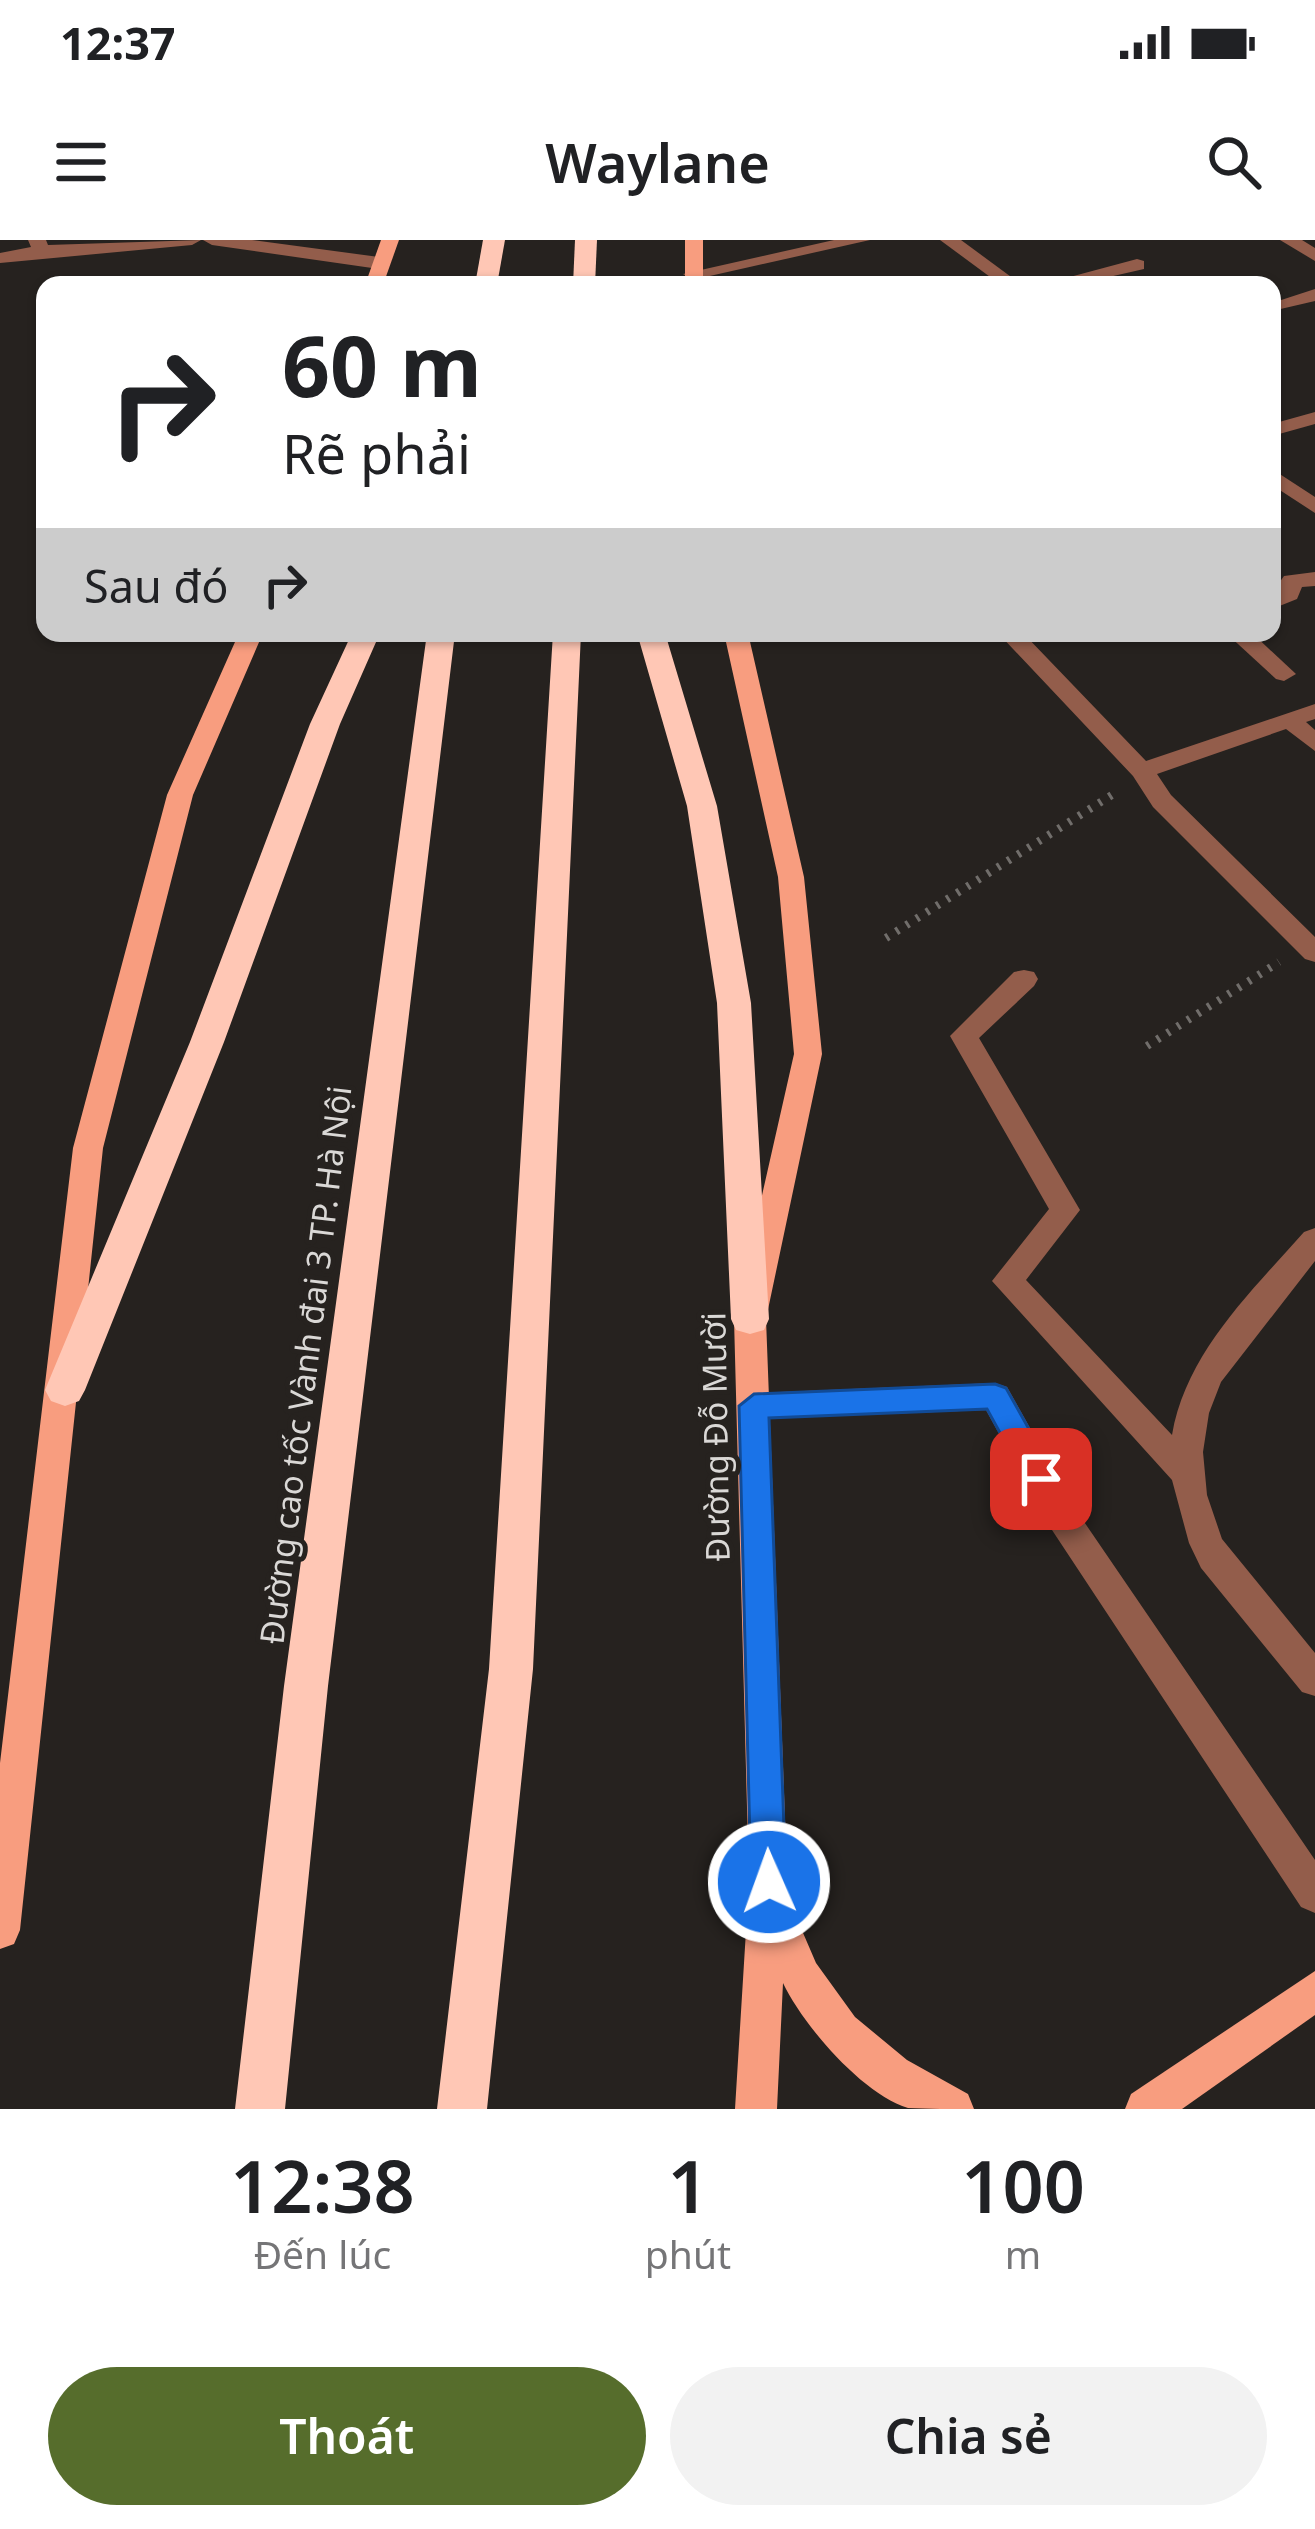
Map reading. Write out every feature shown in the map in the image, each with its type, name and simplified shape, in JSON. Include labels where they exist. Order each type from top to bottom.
[{"type":"highway","points":[[488,276],[494,240]]},
{"type":"highway","points":[[586,241],[587,276]]},
{"type":"highway","points":[[64,1390],[208,1042],[325,724],[362,642]]},
{"type":"highway","name":"Đường cao tốc Vành đai 3 TP. Hà Nội","points":[[260,2109],[306,1686],[440,642]]},
{"type":"highway","points":[[462,2109],[511,1670],[567,642]]},
{"type":"highway","points":[[655,642],[702,806],[734,1003],[750,1319]]},
{"type":"main road","points":[[376,276],[390,240]]},
{"type":"main road","points":[[693,276],[694,240]]},
{"type":"main road","points":[[0,1930],[88,1148],[180,795],[247,642]]},
{"type":"main road","name":"Đường Đỗ Mười","points":[[738,642],[791,878],[808,1054],[750,1319],[769,1882],[756,2109]]},
{"type":"main road","points":[[769,1882],[788,1959],[821,2008],[879,2071],[953,2109]]},
{"type":"main road","points":[[1146,2109],[1194,2096],[1315,1991]]},
{"type":"street","points":[[0,258],[40,246],[192,240]]},
{"type":"street","points":[[212,240],[380,263]]},
{"type":"street","points":[[709,276],[861,240]]},
{"type":"street","points":[[949,240],[999,276]]},
{"type":"street","points":[[1289,240],[1315,256]]},
{"type":"street","points":[[1089,276],[1137,265]]},
{"type":"street","points":[[1281,306],[1315,295]]},
{"type":"street","points":[[1281,427],[1315,418]]},
{"type":"street","points":[[1283,492],[1315,506]]},
{"type":"street","points":[[1018,642],[1308,946]]},
{"type":"street","points":[[1248,642],[1284,674]]},
{"type":"street","points":[[1146,777],[1302,716],[1315,744]]},
{"type":"street","points":[[1024,980],[964,1036],[1066,1210],[1008,1281],[1186,1472]]},
{"type":"street","points":[[1315,1240],[1216,1359],[1184,1429],[1186,1472],[1207,1546],[1315,1680]]},
{"type":"street","points":[[754,1406],[995,1396],[1064,1520],[1315,1894]]},
{"type":"path","points":[[886,938],[956,889],[1146,777]]},
{"type":"path","points":[[1147,1046],[1308,946]]},
{"type":"route","points":[[769,1882],[754,1406],[995,1396],[1041,1479]]}]
